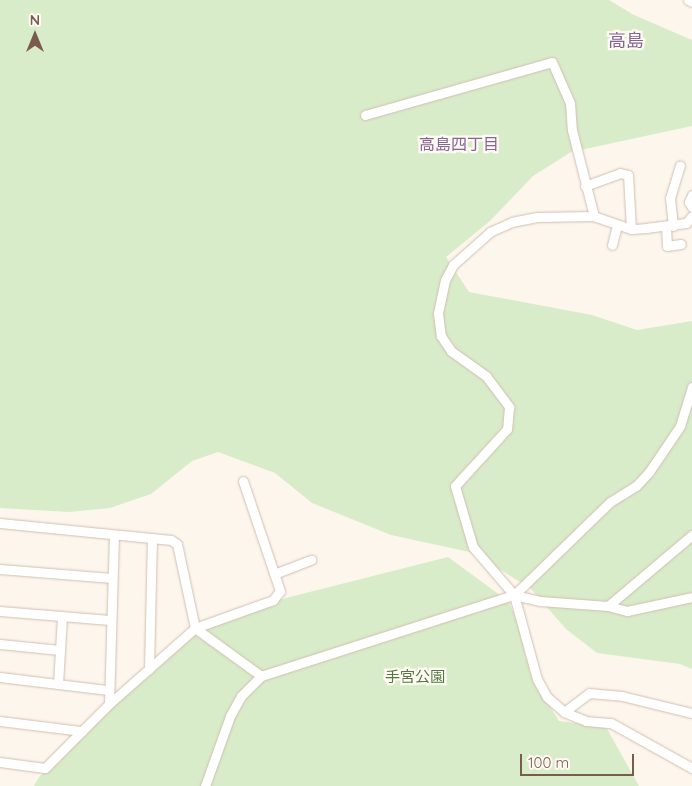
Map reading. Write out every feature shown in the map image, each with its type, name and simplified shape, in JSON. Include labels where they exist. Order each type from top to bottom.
[{"type":"street","points":[[688,0],[692,2]]},
{"type":"street","points":[[365,115],[552,62],[570,103],[572,130],[585,186],[594,206],[594,216]]},
{"type":"street","points":[[680,166],[670,198],[667,246],[681,244]]},
{"type":"street","points":[[585,186],[620,173],[628,175],[631,229]]},
{"type":"street","points":[[692,195],[689,202],[692,207]]},
{"type":"street","points":[[692,216],[686,223],[669,227],[631,229],[594,216],[537,217],[512,222],[490,232],[453,265],[440,297],[438,312],[441,336],[451,351],[486,376],[509,407],[507,429],[454,486],[473,547],[514,595],[537,679],[547,698],[564,712],[586,721],[611,723],[692,768]]},
{"type":"street","points":[[612,245],[617,225]]},
{"type":"street","points":[[205,786],[230,716],[241,696],[261,676],[514,595],[610,502],[636,486],[649,472],[680,426],[692,388]]},
{"type":"street","points":[[0,762],[45,768],[109,704],[195,628],[273,600],[280,591],[243,481]]},
{"type":"street","points":[[0,524],[152,538],[177,544],[195,628],[261,676]]},
{"type":"street","points":[[109,704],[114,535]]},
{"type":"street","points":[[608,606],[692,535]]},
{"type":"street","points":[[149,669],[152,538]]},
{"type":"street","points":[[274,574],[311,560]]},
{"type":"street","points":[[0,569],[112,578]]},
{"type":"street","points":[[514,595],[540,601],[608,606],[628,611],[692,596]]},
{"type":"street","points":[[0,611],[110,620]]},
{"type":"street","points":[[58,684],[62,616]]},
{"type":"street","points":[[0,644],[60,650]]},
{"type":"street","points":[[0,677],[108,690]]},
{"type":"street","points":[[564,712],[589,693],[622,696],[692,713]]},
{"type":"street","points":[[0,721],[82,731]]},
{"type":"green space","points":[[0,0],[609,0],[634,15],[692,40],[692,126],[571,152],[533,176],[490,221],[446,257],[469,292],[592,315],[637,330],[692,321],[692,669],[680,664],[597,653],[566,629],[531,589],[474,553],[391,535],[312,503],[275,473],[218,452],[192,461],[151,494],[110,508],[69,512],[0,508]]},
{"type":"green space","name":"手宮公園","points":[[448,557],[508,601],[518,621],[525,655],[539,689],[559,721],[606,727],[639,786],[34,786],[39,777],[183,634],[199,632],[278,600]]},
{"type":"district","name":"高島","points":[[626,41]]},
{"type":"district","name":"高島四丁目","points":[[459,144]]}]
